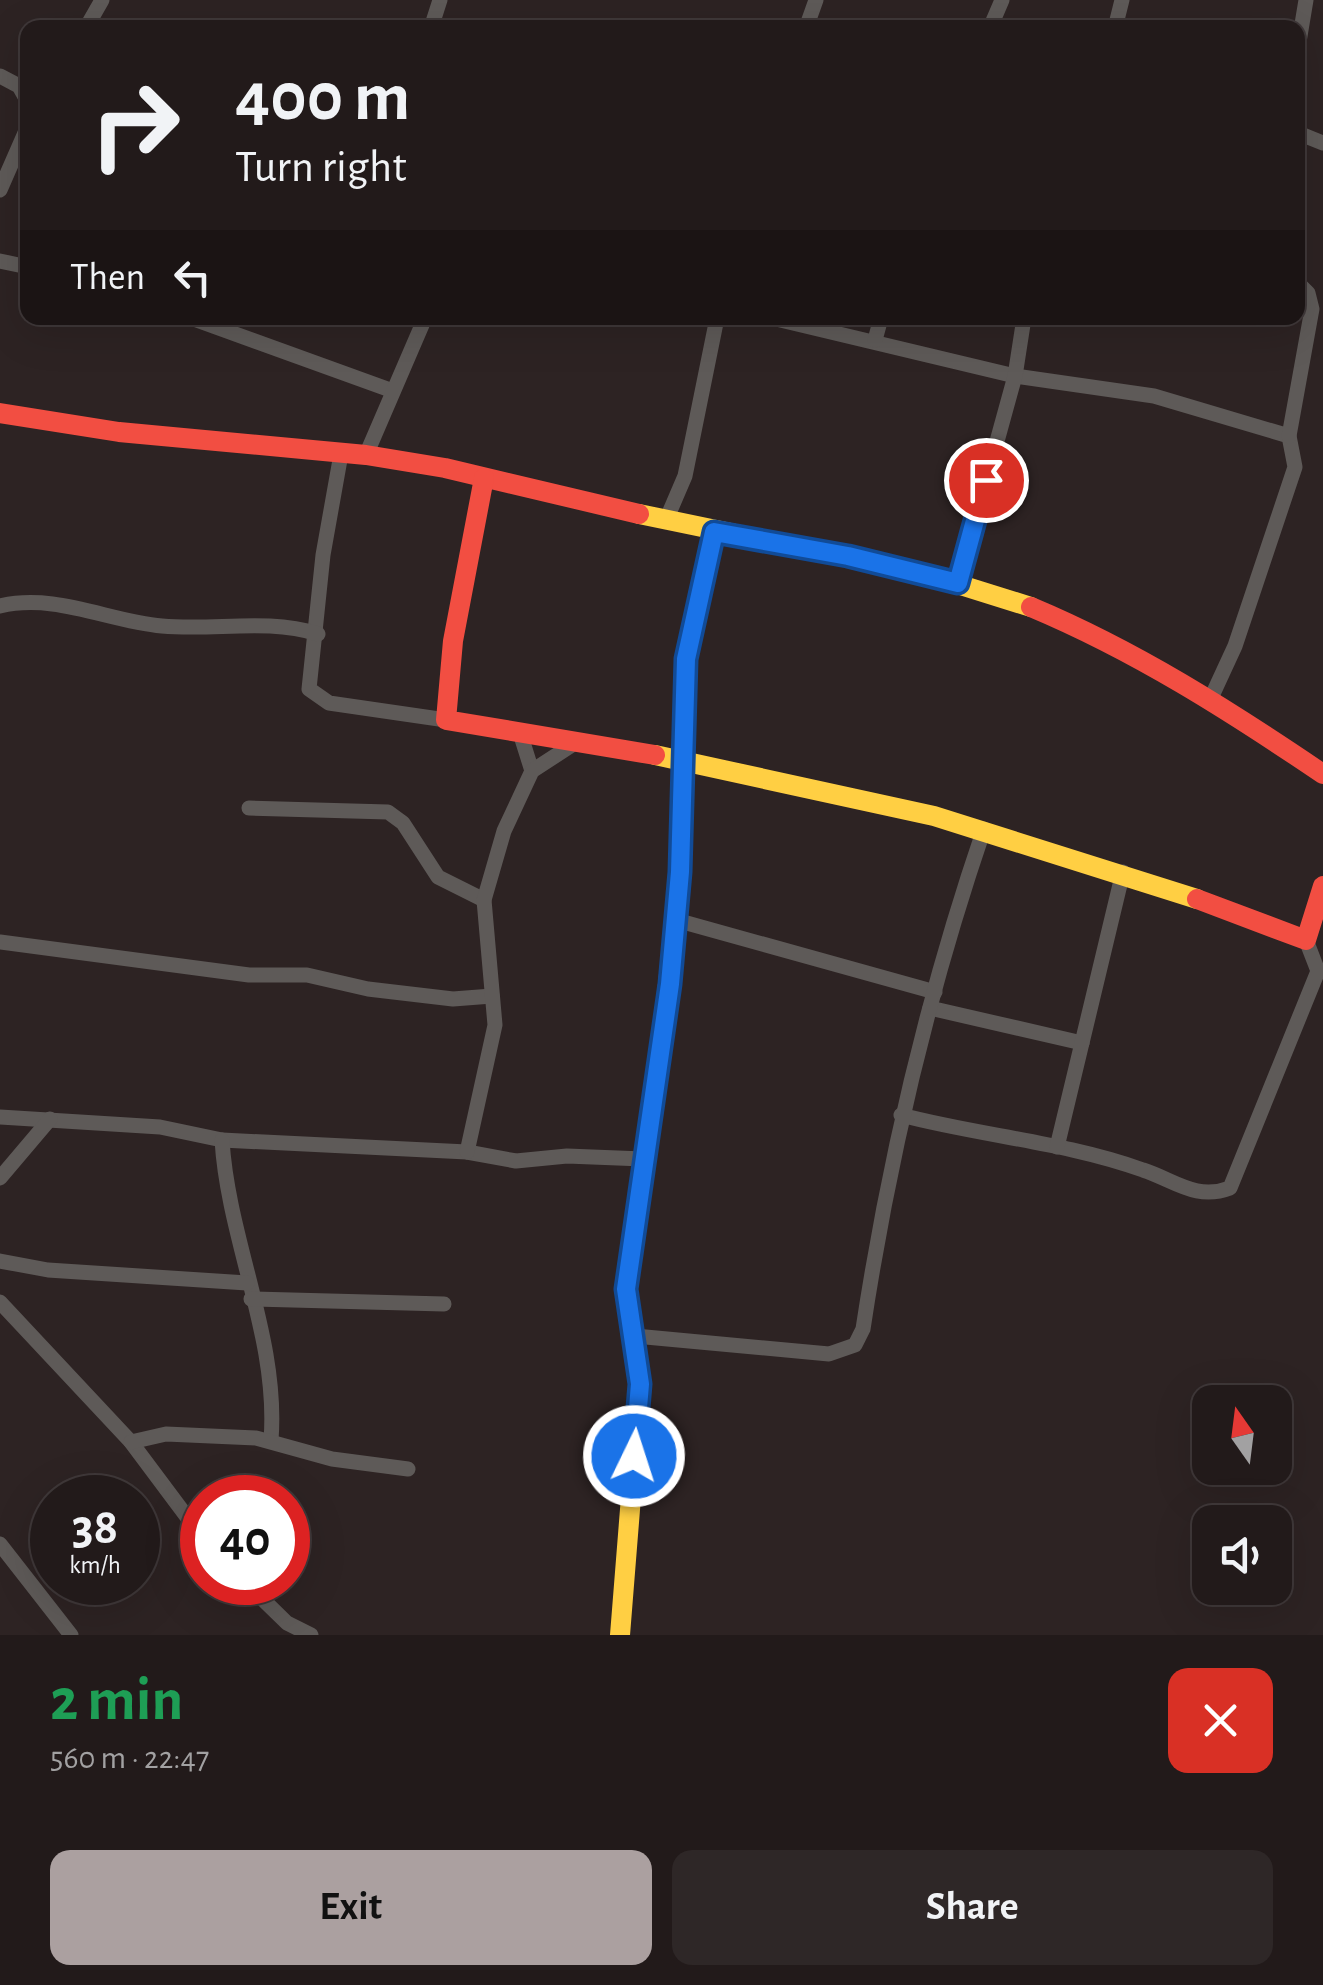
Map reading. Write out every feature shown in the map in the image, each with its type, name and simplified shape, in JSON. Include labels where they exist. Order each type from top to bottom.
[{"type":"street","points":[[0,190],[20,144]]},
{"type":"street","points":[[1211,698],[1236,646],[1295,468],[1288,436],[1312,309],[1305,290]]},
{"type":"street","points":[[212,325],[364,377],[392,391]]},
{"type":"street","points":[[366,455],[422,325]]},
{"type":"street","points":[[667,518],[685,476],[717,325]]},
{"type":"street","points":[[805,325],[1015,376],[1154,396],[1288,436]]},
{"type":"street","points":[[875,340],[879,325]]},
{"type":"street","points":[[958,583],[1015,376],[1023,325]]},
{"type":"street","points":[[0,413],[119,432],[366,455],[667,518],[714,532],[848,556],[958,583],[1084,629],[1211,698],[1323,774]]},
{"type":"street","points":[[340,454],[323,554],[318,634],[308,672],[309,689],[329,702],[477,721],[520,736],[684,758],[856,794],[1124,872],[1306,940]]},
{"type":"street","points":[[446,720],[453,641],[484,478]]},
{"type":"street","points":[[620,1635],[640,1384],[626,1289],[676,920],[686,659],[714,532]]},
{"type":"street","points":[[0,606],[53,604],[160,626],[276,625],[318,634]]},
{"type":"street","points":[[520,736],[532,772]]},
{"type":"street","points":[[467,1152],[492,1057],[492,996],[484,900],[504,831],[532,772],[575,742]]},
{"type":"street","points":[[248,808],[388,812],[404,823],[438,877],[484,900]]},
{"type":"street","points":[[635,1336],[829,1354],[855,1345],[863,1330],[901,1115],[946,938],[984,829]]},
{"type":"street","points":[[1056,1146],[1124,872]]},
{"type":"street","points":[[901,1115],[1056,1146],[1146,1170],[1194,1192],[1213,1194],[1230,1188],[1318,971],[1306,940],[1323,886]]},
{"type":"street","points":[[676,920],[934,992]]},
{"type":"street","points":[[0,942],[249,975],[307,976],[368,989],[453,999],[492,996]]},
{"type":"street","points":[[930,1008],[1082,1043]]},
{"type":"street","points":[[0,1117],[160,1126],[222,1140],[467,1152],[516,1161],[566,1156],[643,1159]]},
{"type":"street","points":[[0,1178],[50,1120]]},
{"type":"street","points":[[222,1140],[225,1180],[270,1381],[272,1440]]},
{"type":"street","points":[[0,1261],[48,1270],[249,1291],[444,1304]]},
{"type":"street","points":[[0,1302],[132,1442],[180,1507]]},
{"type":"street","points":[[132,1442],[166,1434],[272,1440],[332,1460],[408,1469]]},
{"type":"street","points":[[0,1544],[71,1635]]},
{"type":"street","points":[[269,1605],[287,1623],[311,1635]]},
{"type":"traffic: slow","points":[[639,514],[919,572],[1031,607]]},
{"type":"traffic: slow","points":[[655,755],[934,816],[1197,899]]},
{"type":"traffic: slow","points":[[620,1635],[640,1384],[626,1289],[661,1049]]},
{"type":"traffic: jam","points":[[0,413],[119,432],[366,455],[445,468],[639,514]]},
{"type":"traffic: jam","points":[[484,478],[453,641],[446,720],[655,755]]},
{"type":"traffic: jam","points":[[661,1049],[680,872],[686,659],[713,532]]},
{"type":"traffic: jam","points":[[1031,607],[1182,683],[1323,774]]},
{"type":"traffic: jam","points":[[1197,899],[1306,940],[1323,886]]},
{"type":"route","points":[[634,1456],[640,1384],[626,1289],[670,984],[680,872],[686,659],[714,532],[848,556],[958,583],[986,480]]}]
